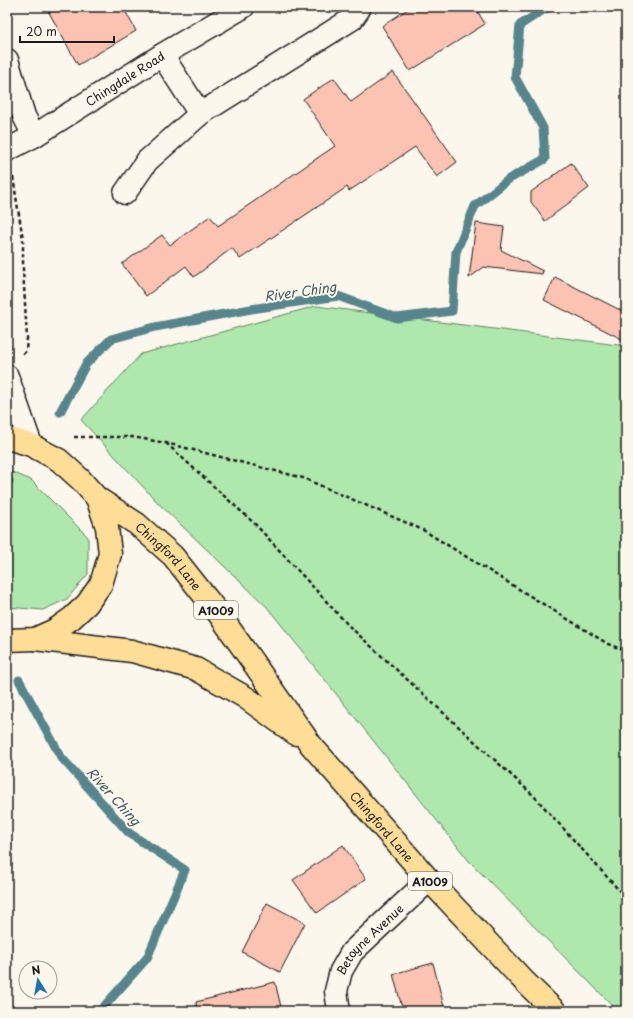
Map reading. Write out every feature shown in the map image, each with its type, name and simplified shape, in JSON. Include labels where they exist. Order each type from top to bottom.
[{"type":"main road","name":"A1009","points":[[7,438],[31,445],[59,460],[80,479],[97,498],[107,527],[110,554],[101,584],[87,604],[72,618],[55,630],[19,640]]},
{"type":"main road","name":"Chingford Lane","points":[[97,498],[137,524],[174,556],[219,614],[311,745],[429,880],[554,1011]]},
{"type":"main road","name":"Chingford Lane","points":[[19,640],[132,651],[196,669],[245,697],[311,745]]},
{"type":"street","name":"Chingdale Road","points":[[7,150],[34,136],[162,55],[243,7]]},
{"type":"street","points":[[125,193],[147,161],[200,114],[352,19],[359,9],[358,7]]},
{"type":"street","points":[[162,55],[200,114]]},
{"type":"street","points":[[7,60],[24,116],[34,136]]},
{"type":"street","points":[[7,376],[31,445]]},
{"type":"street","name":"Betoyne Avenue","points":[[339,1011],[336,991],[341,971],[352,952],[429,880]]},
{"type":"path","points":[[13,174],[23,239],[23,269],[27,338],[26,352],[22,355]]},
{"type":"path","points":[[7,347],[12,346]]},
{"type":"path","points":[[73,437],[132,437],[166,443],[303,478],[423,530],[608,644],[626,651]]},
{"type":"path","points":[[166,443],[256,525],[349,626],[534,796],[626,898]]},
{"type":"green space","points":[[316,306],[626,346],[626,1011],[618,1011],[469,861],[267,607],[159,504],[81,420],[141,354]]},
{"type":"green space","points":[[7,470],[31,480],[88,537],[88,574],[67,599],[43,610],[7,607]]},
{"type":"building","points":[[46,7],[123,7],[136,31],[78,65]]},
{"type":"building","points":[[411,7],[475,7],[485,24],[410,71],[382,26]]},
{"type":"building","points":[[393,72],[457,162],[437,177],[415,147],[349,191],[347,187],[240,259],[232,248],[194,277],[186,266],[146,296],[122,264],[162,235],[170,245],[210,216],[218,226],[335,146],[303,99],[334,78],[351,102]]},
{"type":"building","points":[[571,163],[589,188],[545,221],[531,202],[531,192]]},
{"type":"building","points":[[476,223],[504,227],[501,250],[543,271],[542,274],[484,267],[469,278]]},
{"type":"building","points":[[555,277],[626,313],[626,341],[544,300]]},
{"type":"building","points":[[343,845],[366,879],[317,913],[293,880]]},
{"type":"building","points":[[267,903],[305,923],[280,972],[242,952]]},
{"type":"building","points":[[433,963],[445,1011],[403,1011],[393,974]]},
{"type":"building","points":[[275,982],[282,1011],[197,1011],[196,1002]]},
{"type":"waterway","name":"River Ching","points":[[60,412],[86,364],[111,339],[155,327],[251,309],[338,296],[397,318],[452,311],[456,252],[475,206],[509,179],[545,159],[543,128],[515,77],[520,25],[548,7]]},
{"type":"waterway","name":"River Ching","points":[[7,485],[9,481]]},
{"type":"waterway","name":"River Ching","points":[[19,680],[61,757],[129,833],[185,870],[147,958],[100,1011]]}]
